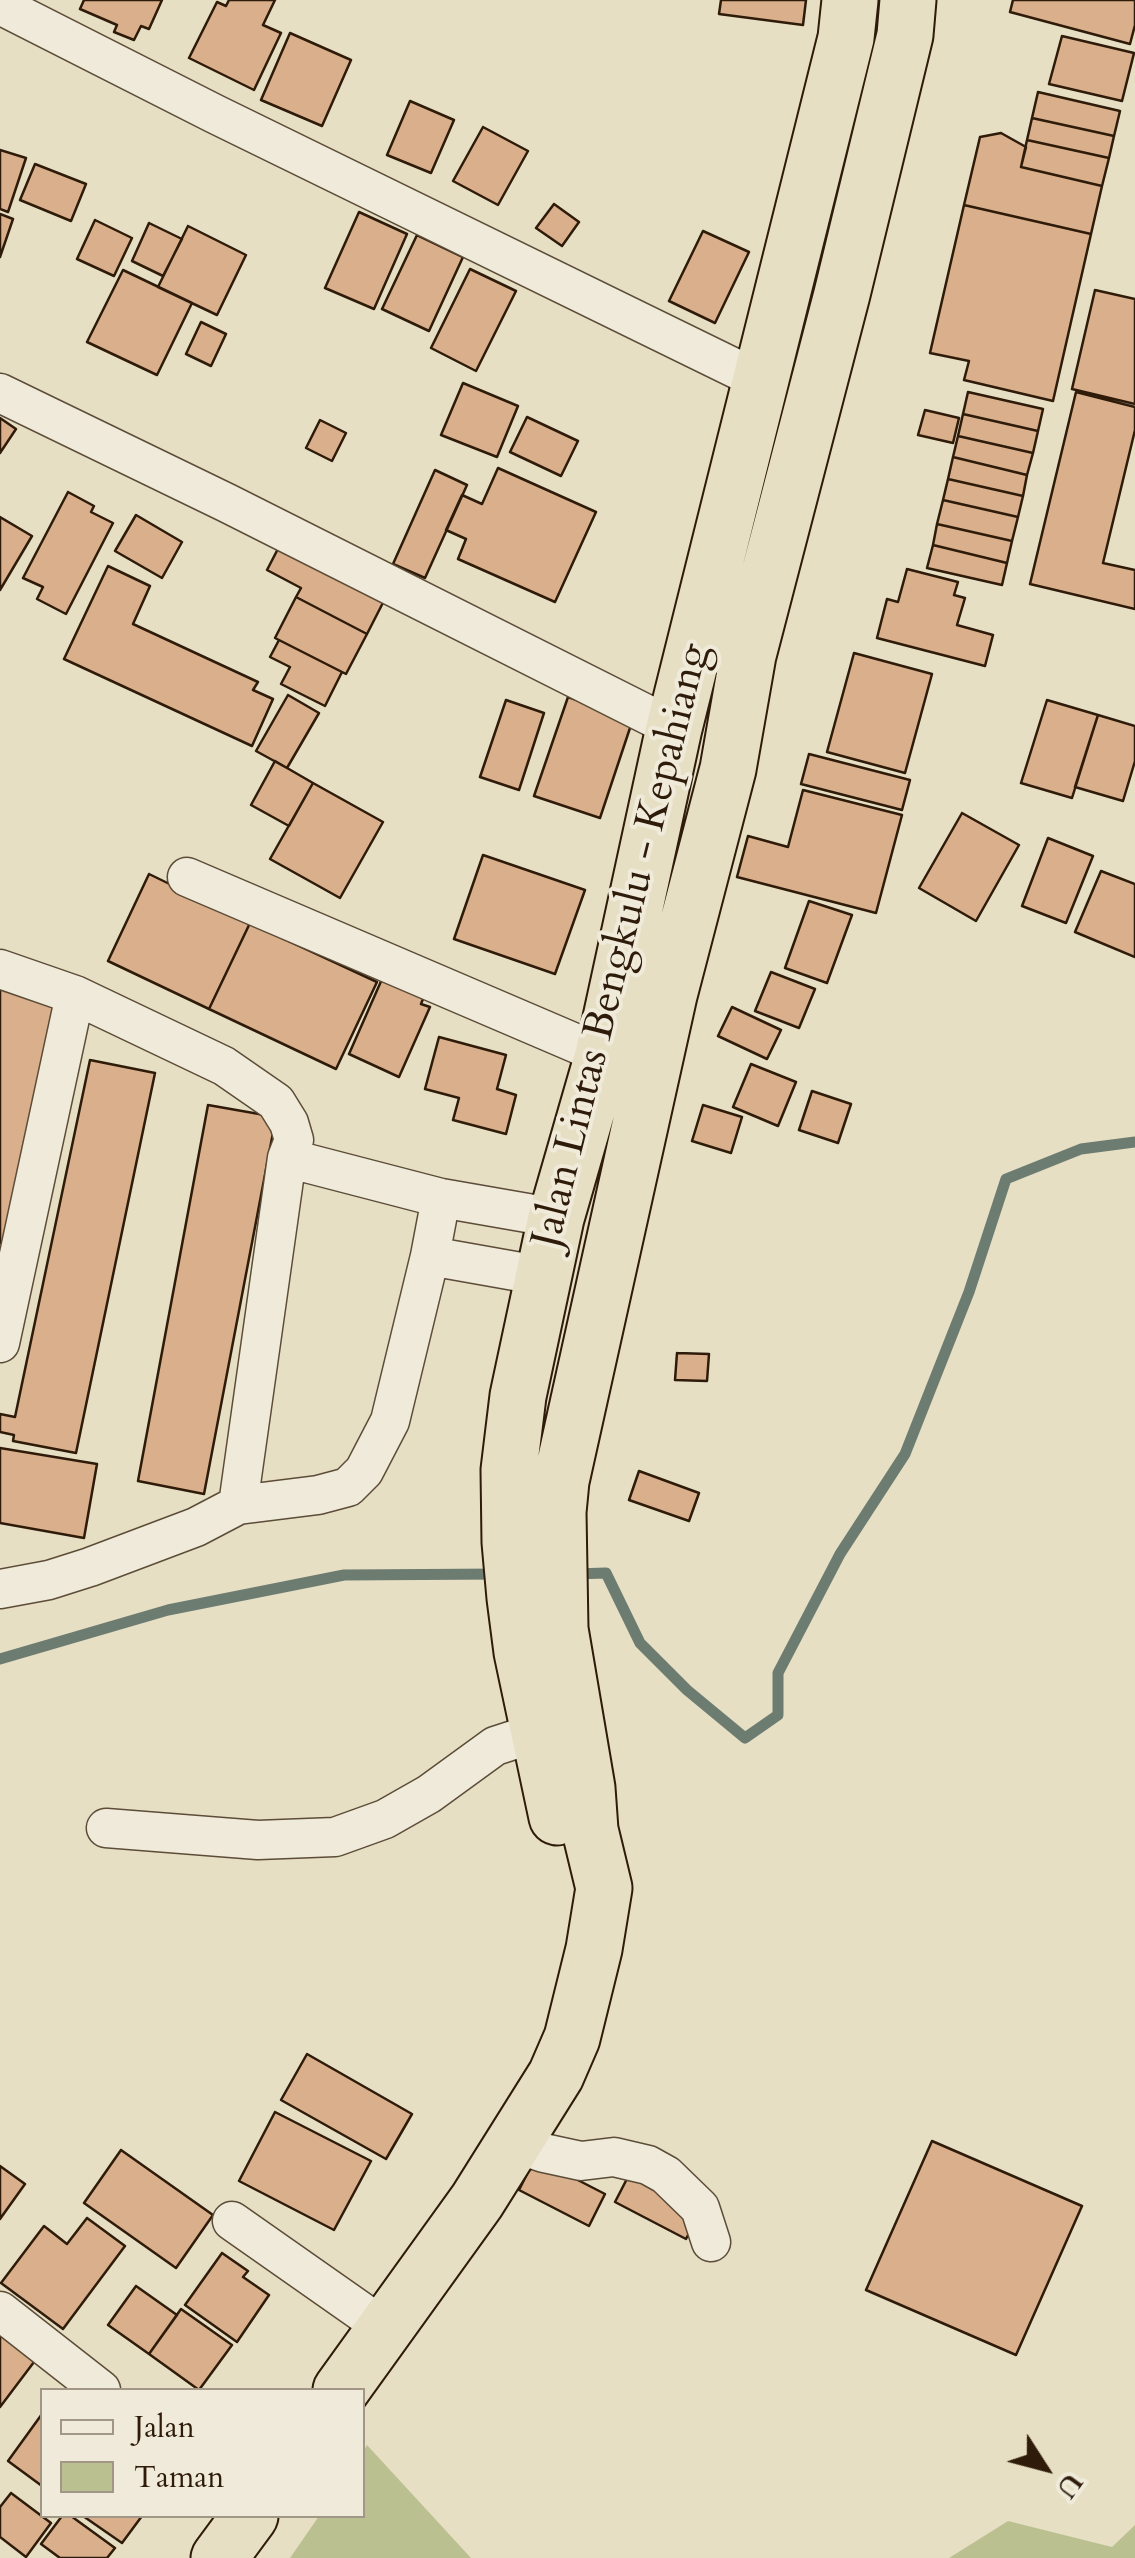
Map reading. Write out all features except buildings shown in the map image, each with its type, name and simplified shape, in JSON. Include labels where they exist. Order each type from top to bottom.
[{"type":"highway","name":"Jalan Lintas Bengkulu - Kepahiang","points":[[343,2388],[478,2201],[556,2075],[572,2038],[594,1949],[604,1888],[590,1830],[587,1788],[560,1629],[509,1470],[518,1396],[556,1218],[603,1055],[674,728],[846,38],[850,0]]},
{"type":"highway","name":"Jalan Lintas Bengkulu - Kepahiang","points":[[604,1888],[559,1825],[522,1652],[515,1598],[535,1547],[558,1512],[561,1480],[669,995],[728,769],[748,655],[905,35],[908,0]]},
{"type":"highway","points":[[700,631],[748,655]]},
{"type":"highway","points":[[219,2558],[249,2518]]},
{"type":"street","points":[[0,5],[761,381]]},
{"type":"street","points":[[0,394],[227,503],[674,728]]},
{"type":"street","points":[[186,877],[603,1055]]},
{"type":"street","points":[[0,969],[75,995],[224,1066],[276,1102],[289,1122],[294,1140],[288,1158],[238,1505]]},
{"type":"street","points":[[0,1343],[75,995]]},
{"type":"street","points":[[288,1158],[441,1198],[556,1218]]},
{"type":"street","points":[[0,1590],[90,1567],[196,1526],[238,1505],[318,1495],[348,1487],[364,1471],[390,1422],[441,1198]]},
{"type":"street","points":[[430,1256],[543,1276]]},
{"type":"street","points":[[106,1828],[258,1840],[334,1837],[385,1819],[429,1794],[495,1746],[538,1732]]},
{"type":"street","points":[[514,2143],[581,2161],[614,2158],[648,2164],[666,2175],[700,2208],[711,2242]]},
{"type":"street","points":[[232,2222],[386,2328]]},
{"type":"street","points":[[0,2311],[98,2388]]},
{"type":"green space","points":[[367,2445],[471,2558],[290,2558],[318,2518],[365,2518]]},
{"type":"green space","points":[[1008,2521],[1112,2547],[1135,2525],[1135,2558],[949,2558]]},
{"type":"waterway","points":[[574,1574],[606,1573],[640,1643],[687,1690],[745,1738],[778,1715],[778,1673],[840,1554],[905,1454],[969,1292],[1006,1179],[1081,1149],[1135,1142]]},
{"type":"waterway","points":[[0,1659],[168,1610],[344,1575],[500,1574]]}]
